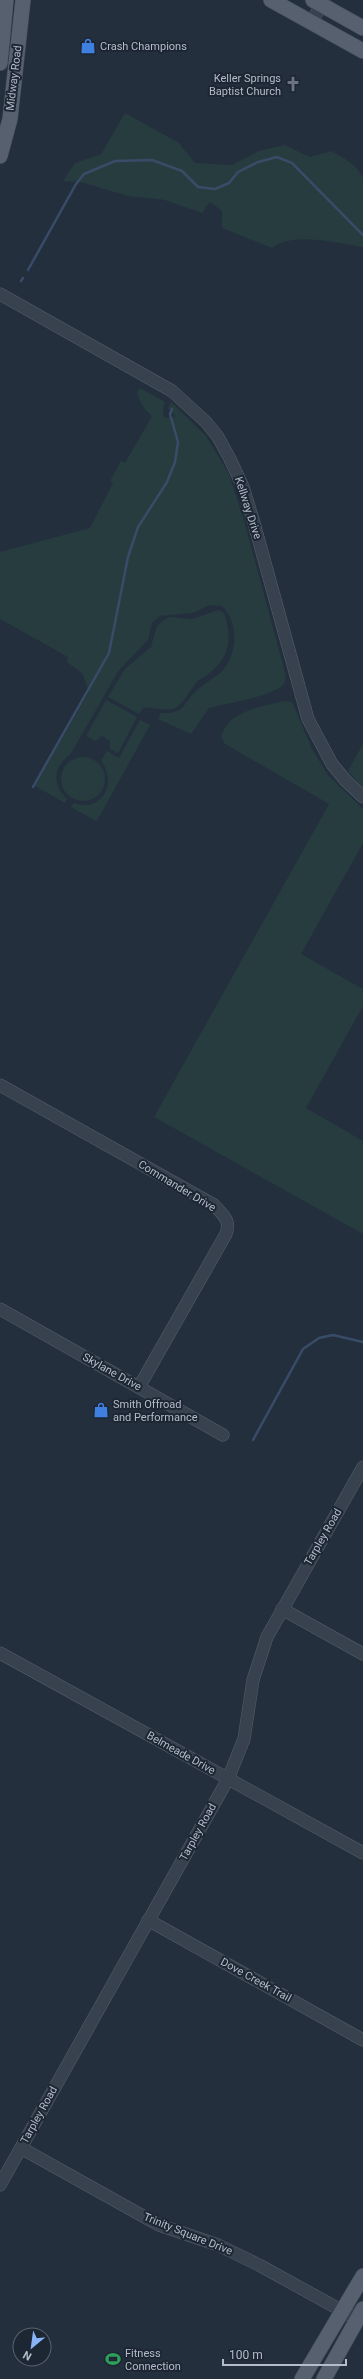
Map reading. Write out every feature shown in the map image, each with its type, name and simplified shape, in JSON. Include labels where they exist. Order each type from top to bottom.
[{"type":"main road","name":"Midway Road","points":[[0,64],[6,0]]},
{"type":"main road","name":"Midway Road","points":[[0,156],[10,119],[23,0]]},
{"type":"main road","points":[[271,0],[363,51]]},
{"type":"main road","points":[[319,2],[363,28]]},
{"type":"main road","points":[[302,2379],[341,2310],[363,2276]]},
{"type":"main road","points":[[324,2379],[360,2314]]},
{"type":"street","points":[[311,23],[319,2]]},
{"type":"street","points":[[1,42],[18,44]]},
{"type":"street","name":"Kellway Drive","points":[[0,294],[172,391],[192,407],[218,437],[243,487],[311,724],[332,764],[346,781],[363,797]]},
{"type":"street","name":"Commander Drive","points":[[0,1084],[214,1205],[226,1217],[229,1225],[226,1234],[139,1387]]},
{"type":"street","name":"Skylane Drive","points":[[0,1309],[223,1435]]},
{"type":"street","name":"Tarpley Road","points":[[0,2185],[228,1779],[244,1739],[253,1680],[261,1654],[282,1609],[363,1467]]},
{"type":"street","points":[[282,1609],[363,1654]]},
{"type":"street","name":"Belmeade Drive","points":[[0,1653],[363,1853]]},
{"type":"street","name":"Dove Creek Trail","points":[[148,1920],[363,2040]]},
{"type":"street","name":"Trinity Square Drive","points":[[20,2148],[159,2225],[218,2245],[259,2265],[341,2310],[360,2314]]},
{"type":"green space","points":[[125,113],[179,143],[195,163],[232,165],[259,151],[285,145],[310,157],[331,151],[341,156],[357,169],[363,178],[363,247],[328,241],[303,239],[291,240],[272,248],[222,228],[222,211],[210,202],[202,213],[165,200],[128,196],[81,182],[63,181],[75,163],[101,154]]},
{"type":"green space","points":[[140,388],[165,402],[163,407],[164,418],[176,417],[168,408],[171,402],[206,436],[229,474],[245,524],[286,676],[285,682],[281,687],[274,691],[246,700],[209,708],[191,734],[158,719],[161,713],[175,712],[183,707],[197,690],[222,671],[231,656],[234,647],[234,629],[228,613],[222,606],[210,605],[193,613],[160,616],[152,623],[148,640],[119,670],[70,755],[60,765],[56,776],[59,788],[67,799],[65,803],[35,786],[89,692],[83,674],[67,662],[68,657],[0,619],[0,552],[90,528],[113,483],[110,481],[121,461],[125,463],[152,416],[139,399],[137,392]]},
{"type":"green space","points":[[219,610],[224,613],[227,621],[229,637],[226,651],[218,665],[194,685],[181,704],[173,709],[143,708],[139,714],[108,697],[125,669],[151,647],[156,628],[161,622],[170,617],[192,619]]},
{"type":"green space","points":[[106,700],[137,717],[118,753],[110,749],[110,741],[102,736],[95,741],[86,736]]},
{"type":"green space","points":[[283,701],[292,702],[312,749],[328,775],[363,809],[363,843],[301,954],[363,989],[363,1006],[306,1108],[363,1141],[363,1234],[154,1117],[329,804],[225,744],[221,737],[225,728],[238,716],[255,708]]},
{"type":"green space","points":[[140,720],[150,725],[98,819],[96,821],[71,807],[74,803],[84,805],[92,804],[99,800],[104,794],[107,787],[108,778],[101,761],[107,751],[119,758]]},
{"type":"green space","points":[[363,744],[363,789],[348,771]]},
{"type":"green space","points":[[79,757],[87,757],[92,758],[99,763],[104,770],[104,788],[99,795],[92,800],[79,801],[71,798],[64,791],[61,783],[61,775],[64,767],[71,760]]},
{"type":"waterway","points":[[28,270],[76,184],[84,174],[115,161],[152,160],[182,171],[198,187],[215,189],[229,183],[238,172],[258,162],[277,157],[292,163],[363,235]]},
{"type":"waterway","points":[[33,787],[109,653],[128,557],[138,527],[167,482],[175,462],[178,442],[170,414],[172,409]]},
{"type":"waterway","points":[[253,1440],[303,1349],[319,1338],[333,1335],[363,1342]]},
{"type":"place","name":"Crash Champions","points":[[88,46]]},
{"type":"place","name":"Keller Springs Baptist Church","points":[[293,84]]},
{"type":"place","name":"Smith Offroad and Performance","points":[[101,1410]]},
{"type":"place","name":"Fitness Connection","points":[[113,2359]]}]
